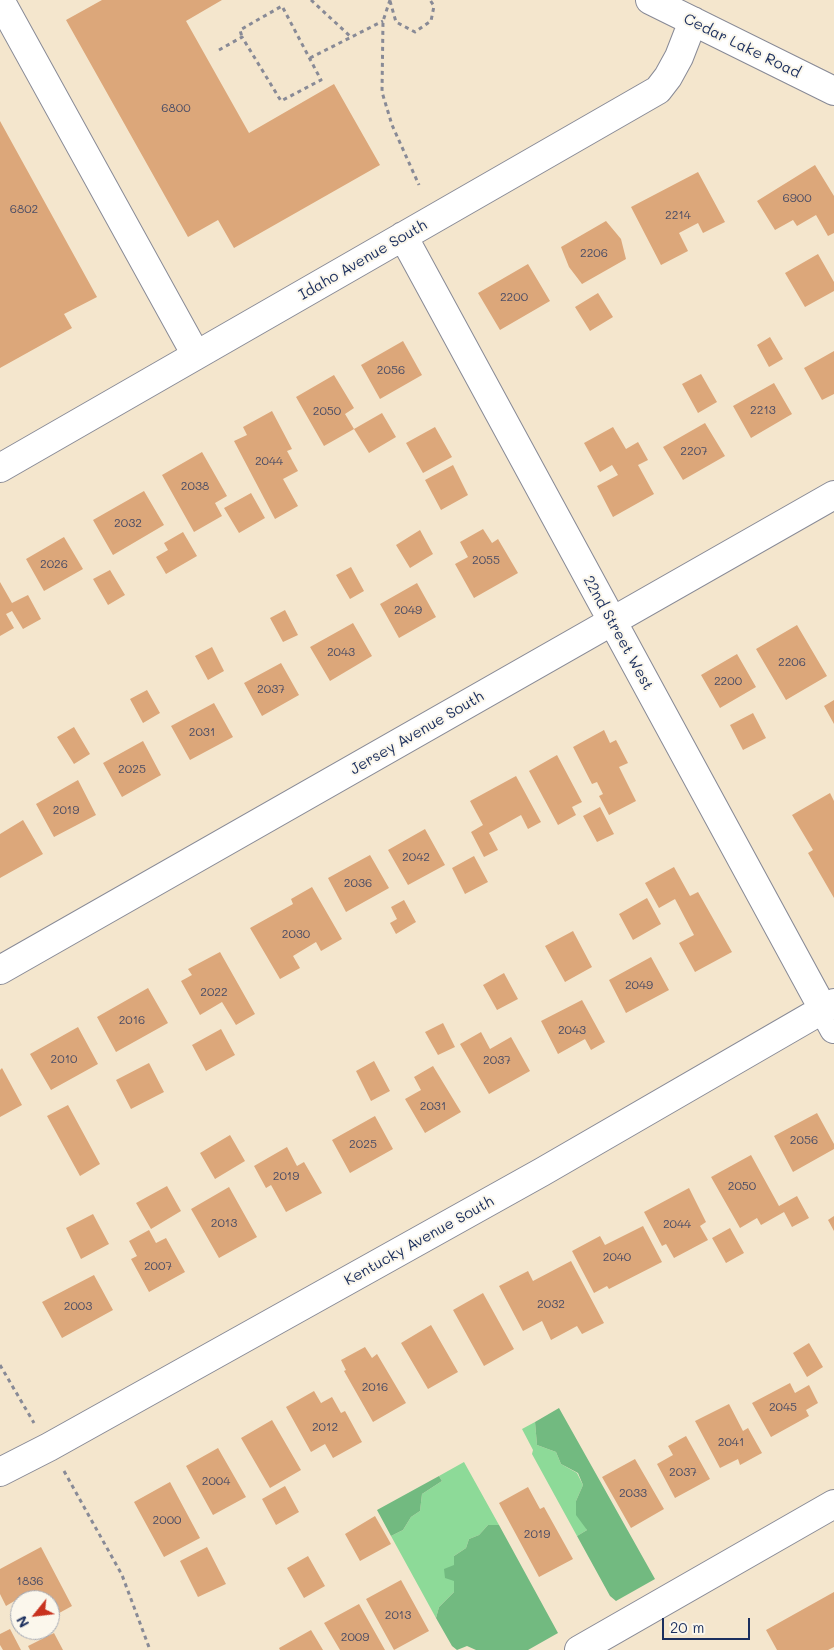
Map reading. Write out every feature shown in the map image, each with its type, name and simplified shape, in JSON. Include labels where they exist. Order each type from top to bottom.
[{"type":"street","points":[[0,0],[196,355]]},
{"type":"street","name":"Cedar Lake Road","points":[[650,0],[834,91]]},
{"type":"street","name":"Idaho Avenue South","points":[[0,468],[658,90],[679,57],[693,21]]},
{"type":"street","name":"22nd Street West","points":[[404,236],[611,621],[830,1014]]},
{"type":"street","name":"Jersey Avenue South","points":[[0,970],[834,495]]},
{"type":"street","name":"Kentucky Avenue South","points":[[0,1472],[49,1447],[830,1014]]},
{"type":"street","points":[[579,1650],[834,1504]]},
{"type":"path","points":[[279,0],[321,80],[281,101],[242,37],[240,30],[282,6]]},
{"type":"path","points":[[311,0],[351,37]]},
{"type":"path","points":[[390,0],[396,22],[415,32],[432,21],[434,6],[430,0]]},
{"type":"path","points":[[390,0],[383,21],[382,92],[392,125],[419,185]]},
{"type":"path","points":[[310,58],[383,21]]},
{"type":"path","points":[[219,50],[242,37]]},
{"type":"path","points":[[0,1365],[38,1431]]},
{"type":"path","points":[[60,1463],[122,1575],[150,1650]]},
{"type":"green space","points":[[559,1408],[655,1579],[616,1601],[610,1596],[577,1536],[587,1530],[576,1515],[576,1501],[583,1485],[578,1473],[561,1464],[556,1452],[537,1445],[535,1422]]},
{"type":"green space","points":[[535,1422],[537,1445],[556,1452],[561,1464],[577,1473],[583,1485],[576,1501],[587,1530],[577,1536],[532,1454],[533,1450],[522,1429]]},
{"type":"green space","points":[[464,1462],[499,1525],[488,1525],[479,1535],[469,1539],[466,1548],[454,1556],[454,1592],[439,1607],[436,1618],[391,1536],[403,1530],[411,1517],[420,1511],[422,1494],[442,1481],[439,1476]]},
{"type":"green space","points":[[439,1476],[442,1481],[422,1494],[420,1511],[411,1517],[403,1530],[391,1536],[377,1510]]},
{"type":"green space","points":[[488,1525],[499,1525],[558,1633],[528,1650],[476,1650],[467,1646],[457,1650],[452,1646],[436,1618],[439,1607],[454,1592],[454,1581],[445,1578],[444,1569],[454,1565],[454,1556],[466,1548],[469,1539],[479,1535]]},
{"type":"building","points":[[102,0],[222,0],[186,21],[249,133],[334,84],[380,165],[234,248],[218,220],[188,237],[66,20]]},
{"type":"building","points":[[0,121],[97,297],[64,314],[72,328],[0,368]]},
{"type":"building","points":[[815,165],[834,196],[834,233],[828,236],[816,215],[797,226],[793,220],[775,230],[757,201]]},
{"type":"building","points":[[698,172],[725,222],[703,233],[698,223],[679,233],[688,251],[661,265],[631,207]]},
{"type":"building","points":[[606,221],[621,239],[626,259],[582,284],[569,267],[561,247]]},
{"type":"building","points":[[818,254],[834,282],[834,291],[805,307],[785,273]]},
{"type":"building","points":[[528,264],[550,301],[500,330],[478,293]]},
{"type":"building","points":[[598,293],[613,317],[590,331],[575,307]]},
{"type":"building","points":[[770,337],[783,359],[769,367],[757,345]]},
{"type":"building","points":[[403,341],[422,375],[380,399],[361,365]]},
{"type":"building","points":[[834,351],[834,394],[822,400],[804,368]]},
{"type":"building","points":[[701,374],[717,402],[698,413],[682,384]]},
{"type":"building","points":[[334,375],[354,408],[345,414],[354,429],[324,446],[296,397]]},
{"type":"building","points":[[774,383],[792,414],[751,438],[733,406]]},
{"type":"building","points":[[272,411],[292,449],[287,451],[298,471],[283,479],[298,506],[275,519],[234,441],[247,435],[243,427]]},
{"type":"building","points":[[382,413],[396,437],[369,453],[354,429]]},
{"type":"building","points":[[705,423],[725,456],[683,480],[663,447]]},
{"type":"building","points":[[435,427],[452,457],[423,473],[406,443]]},
{"type":"building","points":[[613,427],[626,449],[638,442],[648,460],[638,465],[654,494],[613,517],[597,486],[618,475],[612,465],[600,472],[584,443]]},
{"type":"building","points":[[202,452],[227,496],[215,503],[222,516],[194,532],[162,475]]},
{"type":"building","points":[[453,465],[468,495],[441,510],[425,480]]},
{"type":"building","points":[[144,491],[164,525],[113,555],[93,520]]},
{"type":"building","points":[[251,493],[265,518],[239,533],[224,508]]},
{"type":"building","points":[[483,529],[492,543],[498,539],[518,573],[474,598],[455,564],[468,557],[460,542]]},
{"type":"building","points":[[420,530],[433,554],[410,568],[396,545]]},
{"type":"building","points":[[183,532],[197,556],[166,574],[156,557],[168,550],[164,543]]},
{"type":"building","points":[[64,537],[83,569],[44,591],[26,559]]},
{"type":"building","points":[[351,567],[364,591],[350,599],[336,575]]},
{"type":"building","points":[[110,570],[125,595],[108,605],[93,579]]},
{"type":"building","points":[[0,582],[12,603],[28,595],[41,619],[23,629],[12,611],[6,614],[14,628],[0,636]]},
{"type":"building","points":[[417,583],[436,617],[399,638],[380,604]]},
{"type":"building","points":[[285,610],[298,635],[283,642],[270,618]]},
{"type":"building","points":[[353,623],[372,656],[330,681],[310,647]]},
{"type":"building","points":[[797,625],[827,676],[786,700],[756,649]]},
{"type":"building","points":[[212,647],[224,671],[208,680],[195,656]]},
{"type":"building","points":[[737,654],[756,687],[720,708],[701,675]]},
{"type":"building","points":[[281,663],[299,695],[262,716],[244,683]]},
{"type":"building","points":[[147,690],[160,713],[143,723],[130,699]]},
{"type":"building","points":[[834,700],[834,724],[824,706]]},
{"type":"building","points":[[214,703],[233,737],[190,760],[171,726]]},
{"type":"building","points":[[753,713],[766,738],[743,750],[730,725]]},
{"type":"building","points":[[74,727],[90,754],[74,764],[57,737]]},
{"type":"building","points":[[604,730],[610,743],[616,740],[628,763],[619,767],[636,801],[609,815],[599,796],[603,794],[597,782],[592,784],[573,747]]},
{"type":"building","points":[[143,741],[161,775],[122,797],[103,763]]},
{"type":"building","points":[[557,755],[582,802],[572,807],[576,815],[558,825],[529,771]]},
{"type":"building","points":[[516,776],[541,822],[528,829],[521,815],[489,833],[498,850],[484,857],[471,832],[483,825],[470,801]]},
{"type":"building","points":[[78,780],[96,815],[54,837],[36,804]]},
{"type":"building","points":[[830,793],[834,801],[834,898],[808,853],[813,850],[792,815]]},
{"type":"building","points":[[600,807],[614,834],[597,842],[583,816]]},
{"type":"building","points":[[23,820],[43,854],[0,878],[0,834]]},
{"type":"building","points":[[425,829],[445,865],[408,885],[388,850]]},
{"type":"building","points":[[370,855],[389,888],[346,912],[328,878]]},
{"type":"building","points":[[474,856],[488,882],[465,894],[452,868]]},
{"type":"building","points":[[674,867],[690,896],[698,892],[732,952],[695,972],[679,943],[694,935],[675,899],[659,908],[645,883]]},
{"type":"building","points":[[312,887],[342,939],[321,951],[316,942],[293,956],[300,968],[280,979],[250,928],[293,904],[291,899]]},
{"type":"building","points":[[647,898],[661,924],[633,940],[619,914]]},
{"type":"building","points":[[404,900],[416,922],[396,934],[390,923],[397,919],[391,907]]},
{"type":"building","points":[[573,931],[592,967],[565,982],[545,946]]},
{"type":"building","points":[[220,952],[255,1014],[236,1025],[222,1002],[200,1015],[181,981],[192,975],[188,969]]},
{"type":"building","points":[[651,957],[669,990],[626,1013],[609,980]]},
{"type":"building","points":[[504,973],[518,999],[497,1010],[483,985]]},
{"type":"building","points":[[148,988],[168,1023],[116,1052],[97,1017]]},
{"type":"building","points":[[582,1000],[605,1042],[591,1050],[585,1039],[558,1054],[541,1021]]},
{"type":"building","points":[[443,1023],[455,1047],[438,1055],[425,1032]]},
{"type":"building","points":[[78,1027],[98,1064],[51,1090],[30,1054]]},
{"type":"building","points":[[221,1029],[235,1055],[206,1071],[192,1045]]},
{"type":"building","points":[[481,1032],[490,1049],[511,1037],[530,1071],[489,1094],[460,1044]]},
{"type":"building","points":[[374,1061],[390,1091],[371,1101],[356,1071]]},
{"type":"building","points":[[149,1063],[164,1092],[131,1109],[116,1080]]},
{"type":"building","points":[[433,1066],[461,1112],[425,1133],[405,1099],[421,1090],[414,1077]]},
{"type":"building","points":[[2,1068],[22,1105],[0,1117],[0,1070]]},
{"type":"building","points":[[68,1105],[100,1164],[80,1176],[47,1116]]},
{"type":"building","points":[[817,1113],[834,1144],[834,1149],[793,1172],[774,1136]]},
{"type":"building","points":[[375,1116],[393,1149],[350,1173],[332,1140]]},
{"type":"building","points":[[230,1135],[245,1161],[215,1179],[200,1153]]},
{"type":"building","points":[[287,1147],[297,1166],[304,1162],[322,1193],[286,1212],[271,1185],[266,1188],[254,1166]]},
{"type":"building","points":[[751,1155],[779,1206],[797,1196],[809,1218],[792,1227],[784,1212],[761,1225],[757,1218],[740,1228],[711,1177]]},
{"type":"building","points":[[167,1186],[181,1211],[151,1229],[136,1203]]},
{"type":"building","points":[[229,1187],[257,1237],[219,1258],[191,1209]]},
{"type":"building","points":[[689,1188],[706,1222],[700,1226],[708,1240],[674,1258],[666,1244],[662,1246],[644,1212]]},
{"type":"building","points":[[93,1214],[109,1244],[81,1259],[66,1228]]},
{"type":"building","points":[[834,1216],[834,1231],[828,1220]]},
{"type":"building","points":[[643,1226],[662,1262],[609,1289],[607,1286],[594,1293],[572,1251],[600,1236],[605,1245]]},
{"type":"building","points":[[730,1228],[744,1253],[726,1263],[712,1238]]},
{"type":"building","points":[[149,1230],[156,1243],[166,1238],[185,1272],[149,1292],[131,1259],[137,1256],[129,1241]]},
{"type":"building","points":[[571,1261],[604,1323],[582,1334],[577,1326],[551,1340],[542,1321],[523,1331],[499,1286],[528,1271],[533,1281]]},
{"type":"building","points":[[94,1275],[113,1310],[62,1338],[42,1302]]},
{"type":"building","points":[[483,1293],[514,1349],[484,1366],[453,1310]]},
{"type":"building","points":[[431,1325],[458,1372],[428,1389],[401,1343]]},
{"type":"building","points":[[809,1343],[823,1367],[807,1377],[793,1353]]},
{"type":"building","points":[[365,1347],[372,1358],[377,1354],[406,1403],[373,1422],[344,1371],[346,1370],[341,1360]]},
{"type":"building","points":[[790,1383],[795,1393],[809,1385],[818,1403],[806,1410],[809,1416],[771,1437],[752,1403]]},
{"type":"building","points":[[314,1391],[321,1403],[332,1397],[341,1413],[345,1411],[362,1442],[333,1458],[325,1444],[311,1452],[286,1407]]},
{"type":"building","points":[[729,1404],[743,1431],[748,1428],[762,1453],[740,1465],[738,1459],[720,1468],[695,1421]]},
{"type":"building","points":[[272,1420],[301,1470],[270,1488],[241,1438]]},
{"type":"building","points":[[686,1436],[710,1479],[675,1498],[657,1464],[673,1455],[668,1446]]},
{"type":"building","points":[[218,1448],[246,1497],[213,1515],[186,1466]]},
{"type":"building","points":[[635,1459],[664,1509],[631,1528],[602,1477]]},
{"type":"building","points":[[170,1482],[200,1538],[164,1557],[134,1502]]},
{"type":"building","points":[[285,1486],[299,1512],[276,1525],[262,1499]]},
{"type":"building","points":[[528,1487],[540,1509],[544,1507],[573,1559],[539,1577],[499,1503]]},
{"type":"building","points":[[375,1516],[391,1544],[360,1561],[345,1534]]},
{"type":"building","points":[[41,1547],[72,1606],[60,1613],[60,1590],[10,1590],[10,1604],[6,1606],[0,1594],[0,1569]]},
{"type":"building","points":[[207,1547],[226,1584],[198,1597],[180,1561]]},
{"type":"building","points":[[308,1556],[325,1586],[304,1598],[287,1568]]},
{"type":"building","points":[[401,1580],[429,1631],[394,1650],[366,1599]]},
{"type":"building","points":[[834,1592],[834,1647],[828,1650],[777,1650],[766,1630]]},
{"type":"building","points":[[359,1604],[385,1650],[340,1650],[324,1623]]},
{"type":"building","points":[[10,1629],[10,1640],[16,1640],[21,1650],[3,1650],[0,1645],[0,1634]]},
{"type":"building","points":[[311,1630],[323,1650],[280,1650],[279,1648]]},
{"type":"building","points":[[40,1640],[58,1640],[63,1650],[30,1650],[28,1646]]}]
